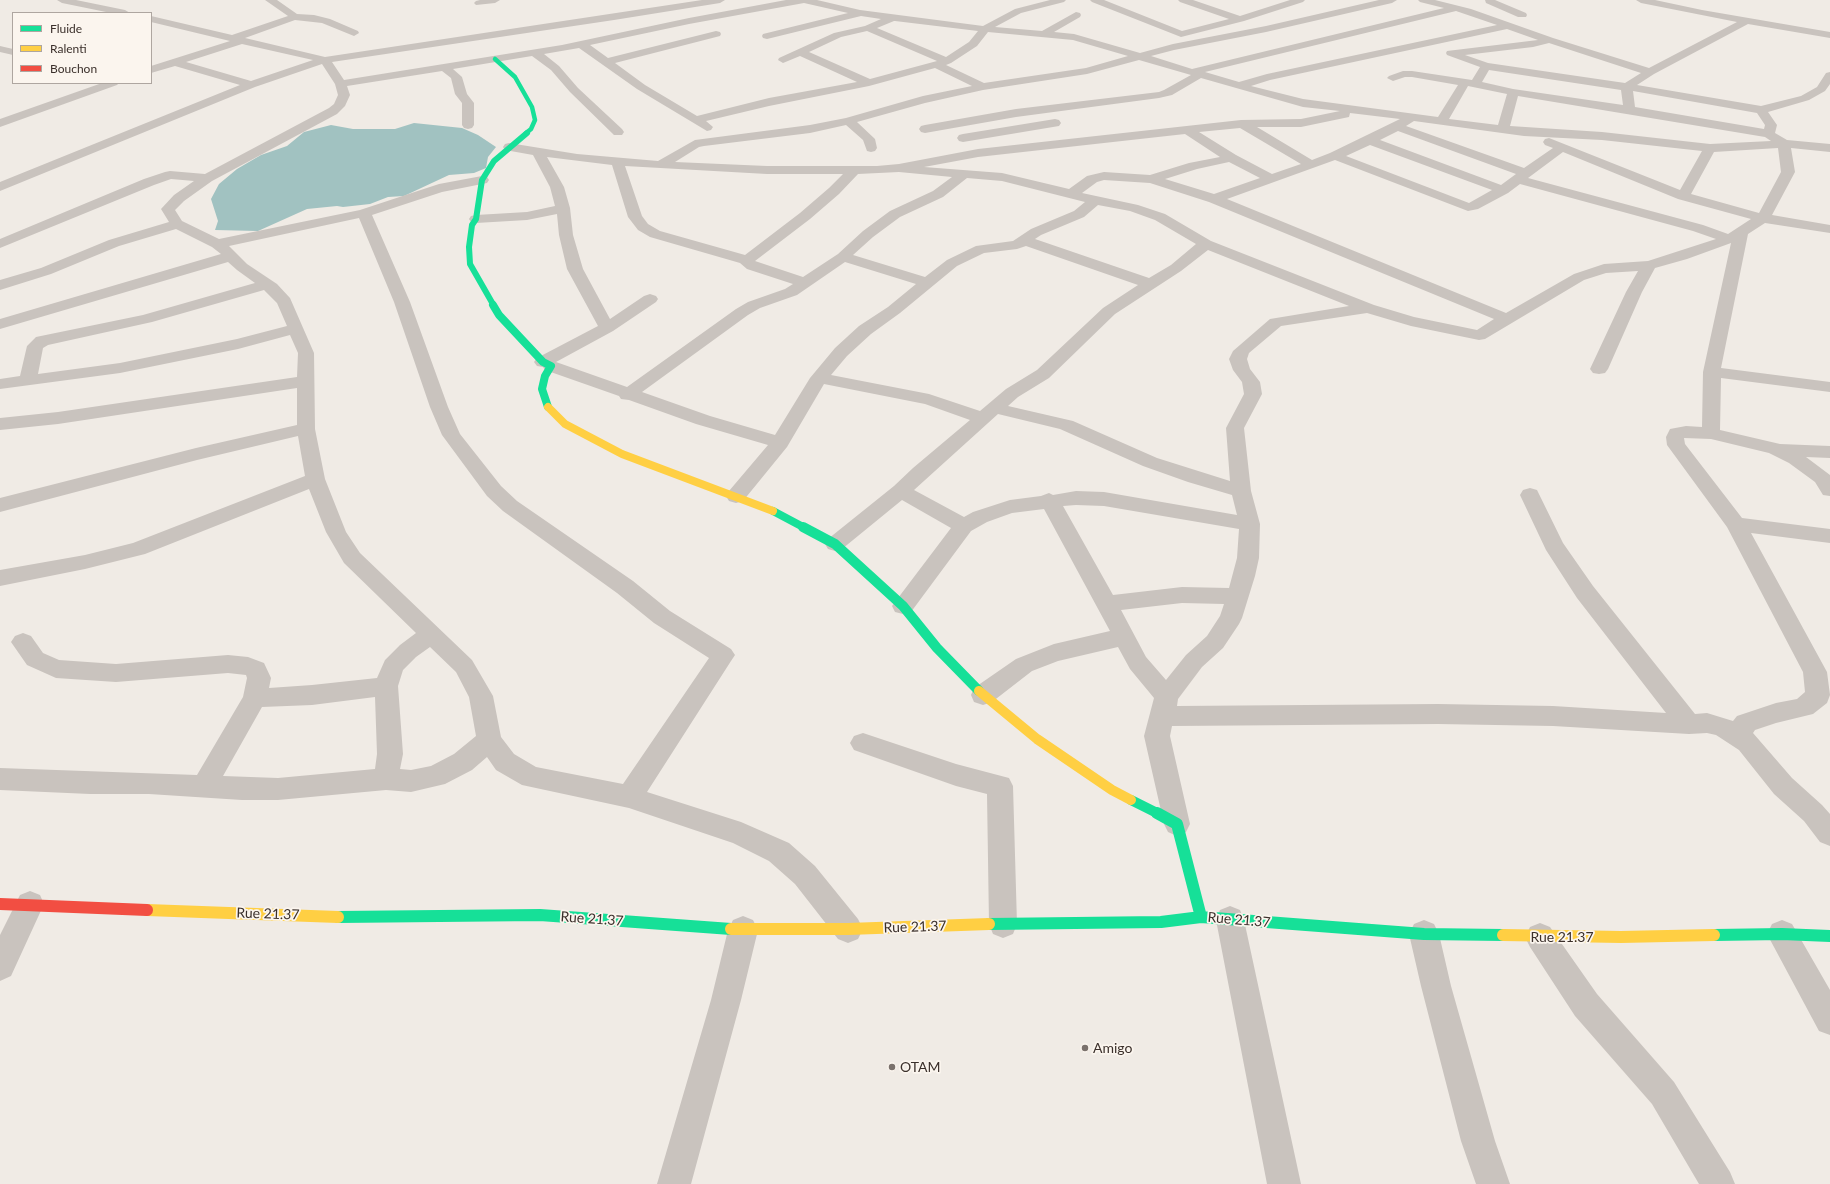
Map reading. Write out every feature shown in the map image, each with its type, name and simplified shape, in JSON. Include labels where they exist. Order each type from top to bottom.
[{"type":"street","points":[[62,0],[119,12]]},
{"type":"street","points":[[270,0],[294,17]]},
{"type":"street","points":[[478,3],[495,0]]},
{"type":"street","points":[[1,186],[252,85],[325,60],[720,0]]},
{"type":"street","points":[[766,0],[776,5]]},
{"type":"street","points":[[341,84],[581,44],[689,21],[803,0],[860,13],[895,18],[985,29],[1074,37],[1195,74],[1303,103],[1442,120],[1524,132],[1645,140],[1710,148],[1784,144],[1830,148]]},
{"type":"street","points":[[820,3],[839,0]]},
{"type":"street","points":[[696,120],[769,102],[869,83],[941,62],[972,44],[985,29],[1012,13],[1061,0]]},
{"type":"street","points":[[1095,0],[1177,33],[1184,33],[1240,19],[1300,0]]},
{"type":"street","points":[[1188,2],[1205,0]]},
{"type":"street","points":[[660,165],[695,144],[810,129],[923,100],[983,87],[1087,71],[1136,56],[1266,29],[1392,0]]},
{"type":"street","points":[[1423,0],[1510,25],[1528,33],[1650,72]]},
{"type":"street","points":[[1641,0],[1828,33]]},
{"type":"street","points":[[1238,86],[1381,52],[1532,21],[1489,1]]},
{"type":"street","points":[[1188,2],[1240,19]]},
{"type":"street","points":[[1258,2],[1280,6]]},
{"type":"street","points":[[1163,27],[1224,14],[1242,7]]},
{"type":"street","points":[[925,129],[1023,112],[1168,93],[1195,74],[1455,8]]},
{"type":"street","points":[[767,36],[860,13]]},
{"type":"street","points":[[1044,34],[1076,16]]},
{"type":"street","points":[[152,70],[294,17],[314,18],[326,21],[354,33]]},
{"type":"street","points":[[783,60],[838,34],[868,28],[895,18]]},
{"type":"street","points":[[152,19],[325,60],[341,84],[344,95],[342,102],[333,111],[207,178],[178,198],[168,209],[177,224],[224,250],[242,267],[267,284],[284,301],[306,353],[306,428],[315,479],[336,532],[352,558],[464,666],[481,696],[489,740],[505,762],[531,777],[629,797],[741,834],[779,852],[806,875],[848,929]]},
{"type":"street","points":[[1628,86],[1650,72],[1748,20]]},
{"type":"street","points":[[868,28],[941,62],[983,87]]},
{"type":"street","points":[[1266,29],[1309,44]]},
{"type":"street","points":[[607,62],[716,34]]},
{"type":"street","points":[[1549,40],[1533,44],[1450,54],[1486,66],[1628,86],[1761,110],[1805,98],[1821,90],[1830,75]]},
{"type":"street","points":[[581,44],[641,87],[727,139]]},
{"type":"street","points":[[0,49],[12,52]]},
{"type":"street","points":[[534,52],[555,68],[574,90],[618,132]]},
{"type":"street","points":[[800,52],[869,83]]},
{"type":"street","points":[[495,59],[515,77],[532,107],[535,120],[531,129],[508,147],[494,161],[482,180],[476,219],[472,225],[469,247],[470,264],[499,315],[547,364],[627,395],[780,443]]},
{"type":"street","points":[[175,62],[252,85]]},
{"type":"street","points":[[1442,120],[1486,66]]},
{"type":"street","points":[[444,67],[456,77],[461,94],[468,103],[468,125]]},
{"type":"street","points":[[899,168],[1002,177],[1133,208],[1160,217],[1206,244],[1368,308],[1411,321],[1479,335],[1579,277],[1604,268],[1649,265],[1735,235],[1763,218],[1788,172],[1784,144],[1769,134],[1412,74],[1403,74],[1393,78]]},
{"type":"street","points":[[0,122],[110,84]]},
{"type":"street","points":[[1628,86],[1630,110]]},
{"type":"street","points":[[1468,153],[1481,140],[1498,128],[1513,92]]},
{"type":"street","points":[[1761,110],[1771,125],[1769,134]]},
{"type":"street","points":[[508,147],[577,158],[660,165],[767,170],[853,171],[899,168],[978,152],[1241,124],[1301,123],[1362,111]]},
{"type":"street","points":[[1214,199],[1335,156],[1397,127],[1412,117]]},
{"type":"street","points":[[848,120],[869,139],[871,148]]},
{"type":"street","points":[[963,138],[1064,121]]},
{"type":"street","points":[[1241,124],[1312,165]]},
{"type":"street","points":[[949,125],[978,152]]},
{"type":"street","points":[[1397,127],[1468,153],[1520,176],[1735,235]]},
{"type":"street","points":[[1187,130],[1231,158],[1270,178]]},
{"type":"street","points":[[1524,132],[1683,196],[1763,218],[1830,229]]},
{"type":"street","points":[[1369,140],[1503,190]]},
{"type":"street","points":[[1635,150],[1645,140]]},
{"type":"street","points":[[1335,156],[1462,206],[1473,206],[1503,190],[1520,176],[1562,147]]},
{"type":"street","points":[[1683,196],[1710,148]]},
{"type":"street","points":[[538,152],[557,187],[566,235],[575,269],[607,328]]},
{"type":"street","points":[[1151,179],[1187,168],[1231,158]]},
{"type":"street","points":[[1616,169],[1625,159]]},
{"type":"street","points":[[617,161],[635,217],[644,227],[654,234],[748,260],[748,263],[752,266],[806,283]]},
{"type":"street","points":[[748,260],[805,216],[834,191],[853,171]]},
{"type":"street","points":[[627,395],[742,312],[791,292],[806,283],[843,257],[868,234],[895,214],[938,194],[966,173]]},
{"type":"street","points":[[0,244],[148,182],[170,175],[207,178]]},
{"type":"street","points":[[1072,194],[1092,179],[1104,176],[1151,179],[1214,199],[1508,319]]},
{"type":"street","points":[[0,324],[224,250],[364,212],[438,188],[482,180]]},
{"type":"street","points":[[736,496],[780,443],[819,378],[841,352],[865,330],[894,310],[952,263],[971,252],[993,247],[1011,247],[1036,232],[1079,214],[1095,200]]},
{"type":"street","points":[[476,219],[526,216],[562,208]]},
{"type":"street","points":[[364,212],[402,302],[438,407],[451,435],[494,491],[510,506],[625,587],[662,617],[723,655],[629,797]]},
{"type":"street","points":[[0,285],[46,272],[114,243],[177,224]]},
{"type":"street","points":[[1711,433],[1712,372],[1735,235]]},
{"type":"street","points":[[1023,240],[1150,284]]},
{"type":"street","points":[[835,544],[902,491],[920,472],[1012,393],[1043,374],[1109,311],[1176,268],[1206,244]]},
{"type":"street","points":[[843,257],[928,283]]},
{"type":"street","points":[[1599,369],[1634,292],[1649,265]]},
{"type":"street","points":[[28,381],[34,346],[42,341],[146,319],[267,284]]},
{"type":"street","points":[[650,299],[607,328],[547,364],[542,389],[544,397],[547,406],[565,424],[622,454],[736,496],[788,518],[835,544],[903,606],[937,648],[983,695],[1037,739],[1112,790],[1177,824]]},
{"type":"street","points":[[1284,1184],[1271,1118],[1258,1068],[1251,1018],[1215,919],[1177,824],[1157,736],[1164,706],[1194,661],[1215,642],[1231,618],[1248,558],[1250,524],[1241,491],[1235,428],[1253,394],[1251,382],[1242,370],[1238,359],[1241,351],[1276,322],[1368,308]]},
{"type":"street","points":[[0,384],[120,368],[238,344],[296,329]]},
{"type":"street","points":[[1712,372],[1830,387]]},
{"type":"street","points":[[819,378],[918,396],[989,413],[1066,425],[1150,462],[1194,478],[1241,491]]},
{"type":"street","points":[[0,424],[58,418],[307,381]]},
{"type":"street","points":[[0,505],[196,454],[306,428]]},
{"type":"street","points":[[1736,734],[1746,723],[1776,713],[1804,707],[1818,696],[1815,672],[1736,524],[1676,445],[1675,437],[1677,433],[1711,433],[1776,449],[1830,452]]},
{"type":"street","points":[[1776,449],[1796,459],[1822,478],[1830,490]]},
{"type":"street","points":[[0,578],[85,562],[138,549],[315,479]]},
{"type":"street","points":[[902,491],[964,526]]},
{"type":"street","points":[[1530,495],[1553,545],[1585,592],[1689,724]]},
{"type":"street","points":[[903,606],[964,526],[980,517],[1010,507],[1049,500],[1076,498],[1104,499],[1250,524]]},
{"type":"street","points":[[1049,500],[1073,541],[1138,663],[1154,683],[1164,706]]},
{"type":"street","points":[[1736,524],[1830,536]]},
{"type":"street","points":[[1106,604],[1182,595],[1237,596]]},
{"type":"street","points":[[386,779],[390,754],[386,686],[393,666],[408,651],[431,634]]},
{"type":"street","points":[[983,695],[1024,665],[1054,653],[1123,636]]},
{"type":"street","points":[[23,642],[35,659],[56,669],[116,673],[228,664],[248,666],[256,669],[259,678],[255,698],[204,786]]},
{"type":"street","points":[[255,698],[312,695],[386,686]]},
{"type":"street","points":[[1164,706],[1553,716],[1689,724],[1707,723],[1722,726],[1748,743],[1783,786],[1813,813],[1830,834]]},
{"type":"street","points":[[0,779],[90,783],[148,783],[242,789],[278,788],[386,779],[411,781],[436,776],[463,762],[489,740]]},
{"type":"street","points":[[864,743],[956,775],[1000,786],[1003,924]]},
{"type":"street","name":"Rue 21.37","points":[[0,904],[346,917],[540,915],[743,930],[1161,922],[1215,919],[1424,934],[1540,937],[1782,934],[1830,936]]},
{"type":"street","points":[[0,966],[30,904]]},
{"type":"street","points":[[674,1184],[726,1000],[743,930]]},
{"type":"street","points":[[1424,934],[1436,986],[1478,1140],[1493,1184]]},
{"type":"street","points":[[1782,934],[1830,1020]]},
{"type":"street","points":[[1540,937],[1586,1005],[1663,1093],[1718,1184]]},
{"type":"water","points":[[414,123],[462,128],[478,135],[496,147],[488,157],[486,168],[474,173],[449,175],[404,196],[388,197],[370,204],[307,209],[258,231],[215,230],[218,221],[211,199],[219,184],[237,169],[261,155],[287,146],[304,132],[331,125],[353,129],[395,129]]},
{"type":"traffic: fast","points":[[495,59],[515,77],[532,107],[535,120],[531,129],[494,161],[482,180],[476,219],[472,225],[469,247],[470,264],[499,315],[543,362],[551,366],[545,376],[542,389],[548,407]]},
{"type":"traffic: fast","points":[[773,511],[835,544],[903,606],[937,648],[979,691]]},
{"type":"traffic: fast","points":[[1131,800],[1177,824],[1201,917]]},
{"type":"traffic: fast","points":[[338,917],[540,915],[731,929]]},
{"type":"traffic: fast","points":[[989,924],[1161,922],[1201,917],[1424,934],[1503,935]]},
{"type":"traffic: fast","points":[[1714,935],[1782,934],[1830,936]]},
{"type":"traffic: slow","points":[[548,407],[565,424],[622,454],[773,511]]},
{"type":"traffic: slow","points":[[979,691],[1037,739],[1112,790],[1131,800]]},
{"type":"traffic: slow","points":[[147,910],[338,917]]},
{"type":"traffic: slow","points":[[731,929],[848,929],[989,924]]},
{"type":"traffic: slow","points":[[1503,935],[1621,937],[1714,935]]},
{"type":"traffic: jam","points":[[0,904],[147,910]]},
{"type":"place","name":"Amigo","points":[[1085,1048]]},
{"type":"place","name":"OTAM","points":[[892,1067]]}]
